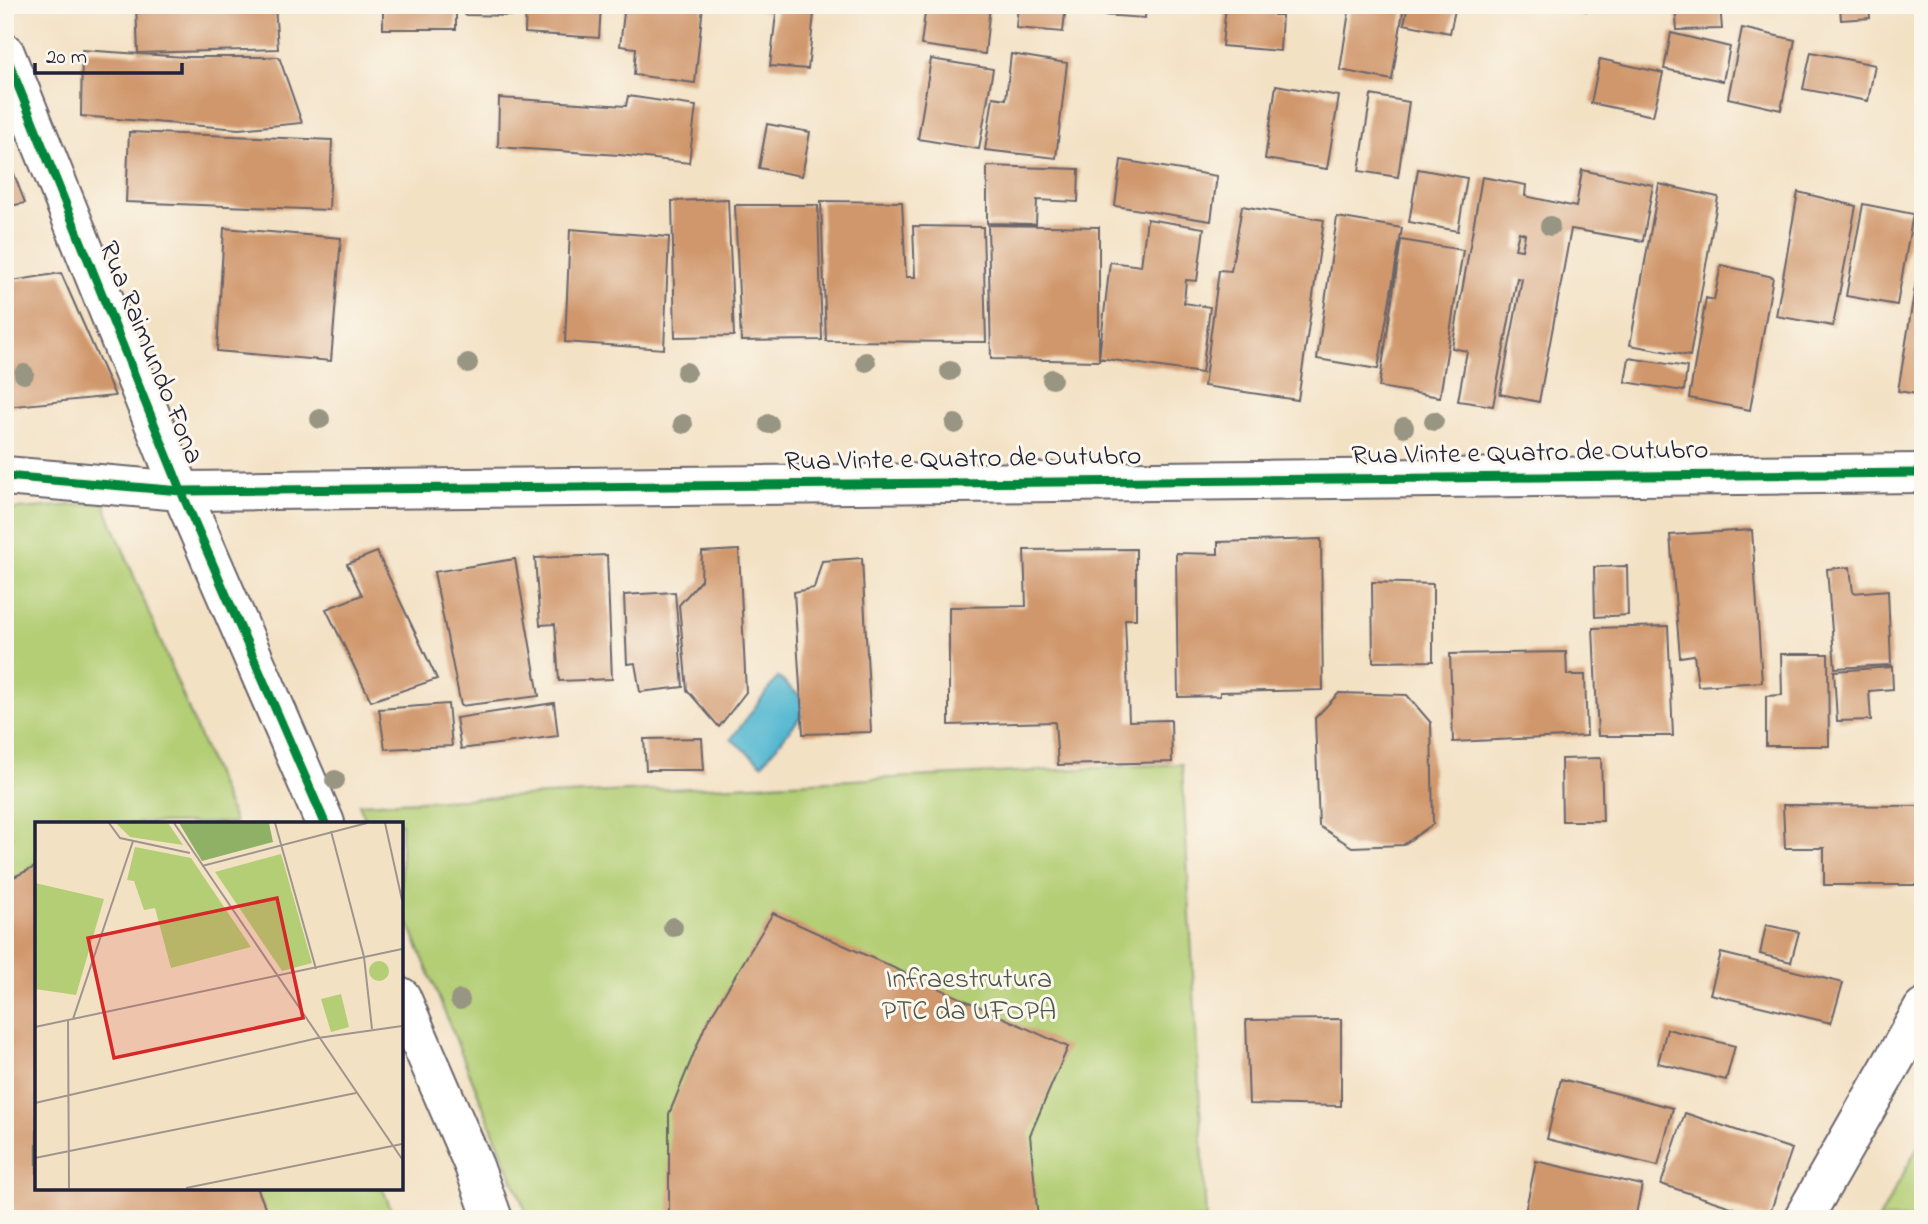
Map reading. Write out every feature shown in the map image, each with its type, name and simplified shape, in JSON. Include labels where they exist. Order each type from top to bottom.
[{"type":"street","name":"Rua Raimundo Fona","points":[[5,53],[181,491],[325,822]]},
{"type":"street","name":"Rua Vinte e Quatro de Outubro","points":[[5,476],[181,491],[1923,472]]},
{"type":"street","points":[[402,1000],[474,1166],[493,1219]]},
{"type":"street","points":[[1803,1219],[1923,1009]]},
{"type":"green space","points":[[104,503],[235,822],[35,822],[35,1189],[383,1189],[395,1219],[5,1219],[5,510]]},
{"type":"green space","name":"Infraestrutura PTC da UFOPA","points":[[1182,764],[1206,1219],[529,1219],[402,907],[402,822],[367,822],[359,804]]},
{"type":"green space","points":[[1923,1137],[1923,1219],[1879,1219]]},
{"type":"water","points":[[778,677],[801,697],[803,714],[762,764],[731,739]]},
{"type":"building","points":[[136,5],[275,5],[278,49],[138,53]]},
{"type":"building","points":[[383,5],[456,5],[456,29],[383,29]]},
{"type":"building","points":[[465,5],[517,5],[517,16],[465,15]]},
{"type":"building","points":[[526,5],[601,5],[599,38],[525,33]]},
{"type":"building","points":[[625,5],[703,5],[695,83],[634,75],[636,48],[620,46]]},
{"type":"building","points":[[734,5],[769,5],[768,12]]},
{"type":"building","points":[[777,5],[815,5],[808,69],[770,66]]},
{"type":"building","points":[[926,5],[990,5],[985,54],[921,45]]},
{"type":"building","points":[[1018,5],[1066,5],[1063,32],[1016,28]]},
{"type":"building","points":[[1074,5],[1146,5],[1145,18],[1073,13]]},
{"type":"building","points":[[1226,5],[1275,5],[1274,15],[1282,15],[1280,51],[1222,46]]},
{"type":"building","points":[[1314,5],[1346,5],[1345,11]]},
{"type":"building","points":[[1350,5],[1404,5],[1392,80],[1340,70]]},
{"type":"building","points":[[1408,5],[1456,5],[1450,33],[1404,24]]},
{"type":"building","points":[[1562,5],[1588,5],[1587,11]]},
{"type":"building","points":[[1675,5],[1720,5],[1722,29],[1677,30]]},
{"type":"building","points":[[1840,5],[1869,5],[1870,18],[1841,20]]},
{"type":"building","points":[[1742,28],[1795,40],[1781,110],[1728,98]]},
{"type":"building","points":[[1671,33],[1730,47],[1723,81],[1664,69]]},
{"type":"building","points":[[82,50],[185,57],[279,57],[302,123],[239,129],[81,116]]},
{"type":"building","points":[[1811,52],[1875,65],[1868,101],[1803,89]]},
{"type":"building","points":[[1011,54],[1067,63],[1056,158],[985,150],[993,97],[1006,99]]},
{"type":"building","points":[[931,59],[993,69],[979,149],[918,139]]},
{"type":"building","points":[[1600,59],[1663,73],[1653,116],[1591,103]]},
{"type":"building","points":[[1276,85],[1339,96],[1327,169],[1265,159]]},
{"type":"building","points":[[1371,95],[1409,102],[1398,177],[1359,171]]},
{"type":"building","points":[[628,96],[696,106],[689,163],[620,155],[498,147],[499,98],[626,106]]},
{"type":"building","points":[[767,124],[810,132],[802,176],[759,168]]},
{"type":"building","points":[[129,132],[332,140],[329,210],[126,202]]},
{"type":"building","points":[[5,150],[25,203],[5,207]]},
{"type":"building","points":[[1121,160],[1217,176],[1211,221],[1115,206]]},
{"type":"building","points":[[987,166],[1079,169],[1078,202],[1037,200],[1036,224],[987,223]]},
{"type":"building","points":[[1418,169],[1467,178],[1458,231],[1409,222]]},
{"type":"building","points":[[1582,170],[1653,185],[1643,241],[1571,229],[1539,402],[1500,394],[1522,279],[1517,278],[1493,406],[1458,401],[1467,351],[1452,348],[1482,177],[1526,185],[1525,196],[1576,207]],"holes":[[[1519,232],[1525,234],[1522,250],[1515,249]]]},
{"type":"building","points":[[1659,184],[1718,197],[1690,356],[1630,345]]},
{"type":"building","points":[[1798,192],[1856,206],[1833,326],[1776,316]]},
{"type":"building","points":[[728,199],[734,336],[675,337],[672,201]]},
{"type":"building","points":[[821,201],[902,202],[906,277],[915,277],[913,226],[983,227],[986,342],[826,341]]},
{"type":"building","points":[[1863,204],[1913,214],[1897,305],[1846,296]]},
{"type":"building","points":[[735,205],[818,205],[822,340],[741,341]]},
{"type":"building","points":[[1242,206],[1324,220],[1298,400],[1204,386],[1219,270],[1231,271]]},
{"type":"building","points":[[1337,217],[1402,228],[1378,369],[1317,359]]},
{"type":"building","points":[[1147,219],[1204,228],[1197,281],[1186,280],[1184,303],[1210,307],[1202,373],[1099,358],[1110,262],[1141,266]]},
{"type":"building","points":[[988,225],[1099,227],[1099,361],[991,359]]},
{"type":"building","points":[[5,226],[8,226],[9,279],[5,280]]},
{"type":"building","points":[[224,228],[341,238],[331,361],[217,351]]},
{"type":"building","points":[[570,229],[669,237],[664,349],[565,342]]},
{"type":"building","points":[[1401,240],[1463,250],[1440,397],[1379,387]]},
{"type":"building","points":[[1923,251],[1923,395],[1898,391]]},
{"type":"building","points":[[1721,265],[1773,277],[1750,410],[1689,398],[1706,298],[1714,300]]},
{"type":"building","points":[[61,273],[115,396],[5,407],[5,282]]},
{"type":"building","points":[[1629,358],[1687,367],[1684,391],[1625,382]]},
{"type":"building","points":[[1752,530],[1762,682],[1698,686],[1694,655],[1680,657],[1670,535]]},
{"type":"building","points":[[1321,539],[1323,690],[1220,692],[1220,696],[1178,697],[1176,553],[1218,554],[1218,542]]},
{"type":"building","points":[[1136,549],[1136,619],[1125,619],[1129,721],[1171,720],[1172,762],[1058,765],[1055,722],[949,725],[949,607],[1026,606],[1024,550]]},
{"type":"building","points":[[739,550],[746,692],[719,727],[687,690],[679,605],[701,580],[702,552]]},
{"type":"building","points":[[377,552],[437,679],[371,701],[326,609],[362,595],[347,564]]},
{"type":"building","points":[[607,555],[612,679],[559,681],[555,624],[540,625],[535,558]]},
{"type":"building","points":[[862,558],[871,732],[803,734],[794,592],[814,588],[822,561]]},
{"type":"building","points":[[515,559],[539,696],[461,706],[434,572]]},
{"type":"building","points":[[1627,566],[1628,615],[1595,617],[1594,567]]},
{"type":"building","points":[[1850,567],[1853,593],[1888,590],[1891,665],[1835,668],[1827,569]]},
{"type":"building","points":[[1372,582],[1433,584],[1433,661],[1373,662]]},
{"type":"building","points":[[675,592],[683,687],[640,692],[635,663],[627,664],[624,595]]},
{"type":"building","points":[[1668,626],[1673,736],[1598,736],[1593,628]]},
{"type":"building","points":[[1566,652],[1567,675],[1585,675],[1587,736],[1453,742],[1450,654]]},
{"type":"building","points":[[1781,654],[1828,654],[1829,746],[1766,746],[1766,696],[1782,695]]},
{"type":"building","points":[[1892,667],[1893,689],[1869,691],[1871,720],[1837,721],[1834,671]]},
{"type":"building","points":[[1339,693],[1407,695],[1431,723],[1433,824],[1403,845],[1352,847],[1319,826],[1315,718]]},
{"type":"building","points":[[554,703],[558,736],[461,749],[456,718]]},
{"type":"building","points":[[448,704],[452,746],[385,749],[379,709]]},
{"type":"building","points":[[702,738],[704,770],[646,770],[644,739]]},
{"type":"building","points":[[1601,758],[1603,821],[1562,821],[1561,759]]},
{"type":"building","points":[[1783,805],[1923,806],[1923,885],[1824,885],[1824,848],[1785,848]]},
{"type":"building","points":[[35,867],[35,1189],[258,1189],[270,1219],[17,1219],[7,1195],[5,1196],[5,881]]},
{"type":"building","points":[[773,913],[1068,1047],[1030,1135],[1038,1219],[669,1219],[669,1114],[705,1026]]},
{"type":"building","points":[[1766,925],[1799,932],[1791,962],[1760,954]]},
{"type":"building","points":[[1721,953],[1843,983],[1831,1023],[1710,994]]},
{"type":"building","points":[[1341,1019],[1341,1106],[1249,1104],[1246,1020]]},
{"type":"building","points":[[1667,1029],[1735,1046],[1726,1080],[1658,1063]]},
{"type":"building","points":[[1561,1079],[1673,1108],[1658,1166],[1547,1139]]},
{"type":"building","points":[[1685,1113],[1792,1149],[1768,1219],[1661,1184]]},
{"type":"building","points":[[1536,1161],[1642,1185],[1635,1219],[1524,1217]]},
{"type":"cycle path","points":[[5,53],[181,491],[325,822]]},
{"type":"cycle path","points":[[5,476],[181,491],[1923,473]]}]
